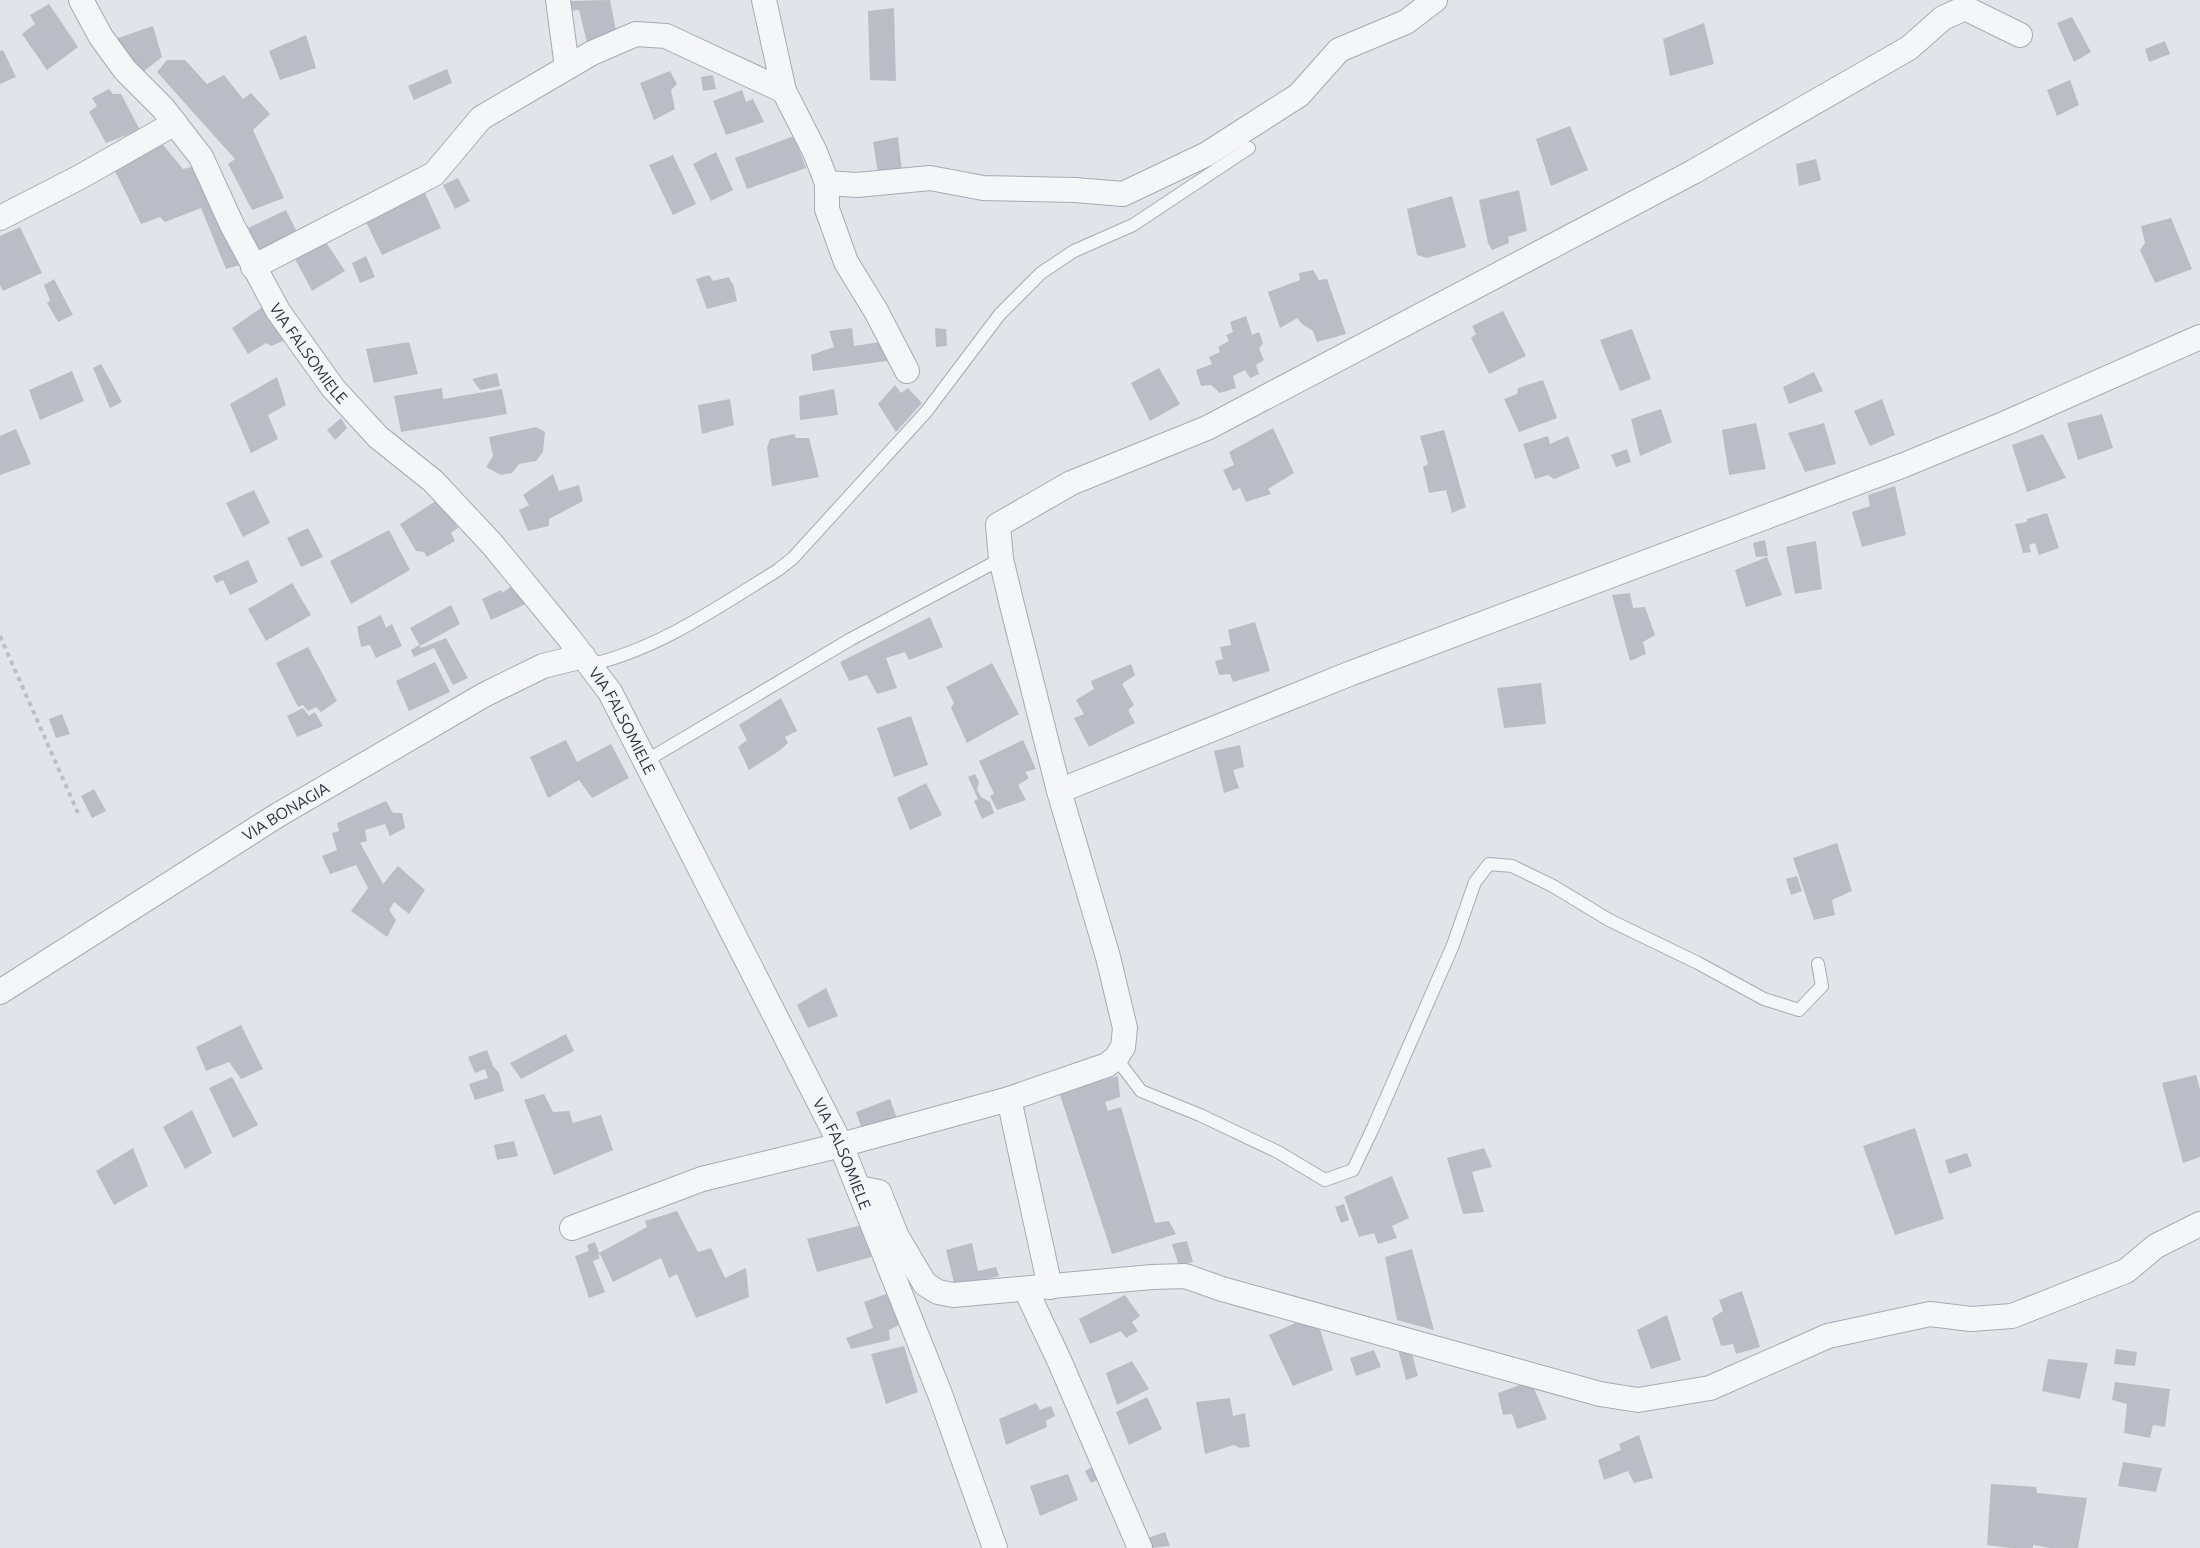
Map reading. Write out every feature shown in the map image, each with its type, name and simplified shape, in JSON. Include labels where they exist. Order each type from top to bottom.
[{"type":"street","name":"VIA FALSOMIELE","points":[[81,0],[101,36],[125,70],[176,123],[201,157],[253,267],[278,311],[333,388],[378,437],[433,481],[492,544],[610,692],[841,1145],[940,1394],[995,1548]]},
{"type":"street","points":[[558,0],[567,67]]},
{"type":"street","points":[[764,0],[784,91],[815,152],[827,183],[827,209],[846,262],[876,311],[907,371]]},
{"type":"street","points":[[827,183],[856,185],[930,178],[983,188],[1075,190],[1122,194],[1207,154],[1299,95],[1339,50],[1406,22],[1435,0]]},
{"type":"street","points":[[572,1228],[702,1179],[841,1145],[1009,1099],[1097,1068],[1116,1058],[1123,1047],[1125,1028],[1108,957],[1059,791],[1001,559],[998,525],[1071,483],[1206,428],[1682,178],[1910,48],[1943,18],[1965,8],[2020,35]]},
{"type":"street","points":[[253,267],[434,174],[481,118],[592,53],[636,34],[666,36],[784,91]]},
{"type":"street","points":[[0,218],[80,177],[176,123]]},
{"type":"street","points":[[1059,791],[1360,670],[1904,465],[2006,423],[2200,337]]},
{"type":"street","name":"VIA BONAGIA","points":[[0,992],[278,815],[484,695],[543,666],[586,661]]},
{"type":"street","points":[[1009,1099],[1038,1288],[1059,1360],[1140,1548]]},
{"type":"street","points":[[859,1188],[879,1192],[897,1237],[925,1284],[938,1292],[952,1295],[1185,1276],[1222,1289],[1589,1391],[1638,1400],[1710,1388],[1828,1336],[1874,1325],[1930,1314],[1971,1319],[2012,1316],[2126,1271],[2157,1246],[2200,1224]]},
{"type":"lane","points":[[586,661],[636,650],[675,633],[778,570],[792,558],[926,412],[1000,314],[1041,273],[1074,251],[1133,225],[1249,148]]},
{"type":"lane","points":[[644,762],[851,639],[1001,559]]},
{"type":"lane","points":[[1116,1058],[1141,1091],[1220,1124],[1278,1152],[1325,1180],[1353,1170],[1452,945],[1475,882],[1489,864],[1512,867],[1543,881],[1609,920],[1773,1002],[1800,1010],[1822,986],[1818,964]]},
{"type":"path","points":[[0,636],[78,813]]},
{"type":"building","points":[[610,0],[616,31],[587,42],[579,10],[569,11],[568,1]]},
{"type":"building","points":[[49,4],[78,47],[47,70],[22,34],[35,24],[30,15]]},
{"type":"building","points":[[894,8],[896,81],[870,80],[868,11]]},
{"type":"building","points":[[2072,17],[2091,52],[2074,62],[2057,23]]},
{"type":"building","points":[[1704,23],[1714,64],[1670,76],[1663,39]]},
{"type":"building","points":[[153,26],[162,57],[139,75],[115,39]]},
{"type":"building","points":[[306,35],[316,68],[280,80],[269,51]]},
{"type":"building","points":[[2165,41],[2170,54],[2149,62],[2145,49]]},
{"type":"building","points":[[3,50],[16,77],[0,84],[0,51]]},
{"type":"building","points":[[167,60],[185,60],[207,84],[224,75],[243,99],[251,93],[270,114],[253,130],[284,198],[252,210],[228,164],[235,159],[157,72]]},
{"type":"building","points":[[447,69],[452,83],[414,100],[408,86]]},
{"type":"building","points":[[670,71],[677,84],[671,90],[675,109],[654,120],[640,83]]},
{"type":"building","points":[[713,75],[716,89],[703,91],[701,77]]},
{"type":"building","points":[[2070,80],[2079,105],[2057,116],[2047,90]]},
{"type":"building","points":[[109,89],[113,94],[121,94],[140,130],[106,143],[89,112],[97,106],[92,98]]},
{"type":"building","points":[[742,90],[746,102],[753,99],[764,122],[726,135],[713,101]]},
{"type":"building","points":[[1570,126],[1588,170],[1551,186],[1536,139]]},
{"type":"building","points":[[794,136],[806,168],[747,189],[735,158]]},
{"type":"building","points":[[898,137],[902,171],[878,174],[873,142]]},
{"type":"building","points":[[163,145],[183,169],[199,165],[243,264],[226,269],[201,208],[165,222],[160,217],[141,224],[114,169]]},
{"type":"building","points":[[716,152],[733,190],[711,201],[693,164]]},
{"type":"building","points":[[673,155],[696,204],[673,215],[649,165]]},
{"type":"building","points":[[1816,159],[1821,180],[1799,186],[1796,164]]},
{"type":"building","points":[[458,178],[470,201],[455,209],[443,185]]},
{"type":"building","points":[[1519,190],[1527,231],[1508,237],[1509,243],[1492,250],[1488,243],[1479,200]]},
{"type":"building","points":[[424,191],[441,228],[382,255],[366,222]]},
{"type":"building","points":[[1452,196],[1466,247],[1427,258],[1417,255],[1407,209]]},
{"type":"building","points":[[286,210],[299,236],[257,252],[248,228]]},
{"type":"building","points":[[2171,218],[2192,269],[2155,283],[2140,250],[2145,243],[2141,226]]},
{"type":"building","points":[[20,227],[42,273],[3,291],[0,285],[0,236]]},
{"type":"building","points":[[323,238],[345,271],[312,291],[294,257]]},
{"type":"building","points":[[366,256],[375,277],[360,283],[352,263]]},
{"type":"building","points":[[1313,270],[1319,280],[1327,279],[1346,334],[1317,342],[1313,331],[1297,318],[1280,328],[1268,292],[1300,280],[1299,273]]},
{"type":"building","points":[[709,275],[713,281],[729,277],[733,283],[737,301],[707,309],[696,279]]},
{"type":"building","points":[[54,279],[73,315],[58,322],[47,303],[50,300],[44,285]]},
{"type":"building","points":[[264,306],[290,338],[271,346],[266,343],[248,354],[232,328]]},
{"type":"building","points":[[1503,311],[1526,356],[1489,374],[1471,338],[1476,334],[1472,326]]},
{"type":"building","points":[[1246,316],[1252,335],[1259,332],[1263,343],[1259,349],[1264,360],[1256,365],[1259,374],[1250,378],[1245,370],[1233,376],[1236,388],[1220,393],[1211,385],[1201,386],[1196,370],[1212,364],[1209,357],[1220,352],[1218,347],[1229,341],[1226,335],[1233,332],[1230,322]]},
{"type":"building","points":[[852,328],[854,346],[887,341],[894,360],[813,371],[811,355],[834,347],[829,331]]},
{"type":"building","points":[[935,328],[946,329],[947,346],[936,347]]},
{"type":"building","points":[[1632,329],[1651,379],[1620,391],[1600,340]]},
{"type":"building","points":[[409,342],[418,374],[374,383],[366,349]]},
{"type":"building","points":[[101,364],[122,402],[110,408],[93,368]]},
{"type":"building","points":[[1159,368],[1180,404],[1150,421],[1131,383]]},
{"type":"building","points":[[72,371],[84,401],[40,420],[29,390]]},
{"type":"building","points":[[1814,372],[1823,391],[1789,404],[1783,387]]},
{"type":"building","points":[[497,373],[500,386],[480,390],[472,379]]},
{"type":"building","points":[[277,377],[286,405],[268,415],[278,439],[251,453],[230,404]]},
{"type":"building","points":[[1543,380],[1557,418],[1519,432],[1504,399],[1517,394],[1518,388]]},
{"type":"building","points":[[895,385],[901,393],[908,388],[922,403],[896,432],[878,404]]},
{"type":"building","points":[[442,388],[443,399],[502,389],[507,414],[401,432],[394,396]]},
{"type":"building","points":[[834,389],[838,415],[800,420],[799,396]]},
{"type":"building","points":[[730,399],[734,425],[702,434],[698,405]]},
{"type":"building","points":[[1882,399],[1895,435],[1870,446],[1854,411]]},
{"type":"building","points":[[1661,409],[1672,442],[1640,456],[1631,419]]},
{"type":"building","points":[[2102,414],[2113,448],[2078,460],[2067,423]]},
{"type":"building","points":[[341,418],[347,428],[335,440],[327,430]]},
{"type":"building","points":[[1756,423],[1766,469],[1729,475],[1722,430]]},
{"type":"building","points":[[1824,423],[1836,464],[1805,472],[1788,433]]},
{"type":"building","points":[[536,427],[545,432],[543,452],[536,461],[519,464],[512,473],[501,475],[486,467],[493,456],[489,437]]},
{"type":"building","points":[[1273,428],[1294,473],[1268,489],[1271,494],[1246,502],[1240,488],[1233,491],[1223,470],[1234,465],[1229,452]]},
{"type":"building","points":[[16,429],[31,464],[0,475],[0,436]]},
{"type":"building","points":[[1444,430],[1466,507],[1452,513],[1446,490],[1429,493],[1423,467],[1428,464],[1420,436]]},
{"type":"building","points":[[794,434],[796,438],[809,438],[819,477],[772,486],[767,448],[770,439]]},
{"type":"building","points":[[2043,434],[2066,478],[2027,492],[2012,445]]},
{"type":"building","points":[[1548,436],[1550,444],[1568,436],[1580,468],[1554,479],[1548,475],[1535,479],[1523,444]]},
{"type":"building","points":[[1627,449],[1631,462],[1616,467],[1611,455]]},
{"type":"building","points":[[553,474],[559,491],[579,485],[583,501],[549,519],[549,526],[528,531],[519,510],[529,505],[523,495]]},
{"type":"building","points":[[1895,486],[1906,535],[1862,547],[1852,512],[1870,506],[1868,495]]},
{"type":"building","points":[[254,490],[270,523],[243,537],[226,503]]},
{"type":"building","points":[[439,499],[458,528],[451,533],[455,541],[427,557],[424,552],[416,551],[400,524]]},
{"type":"building","points":[[2047,513],[2059,548],[2039,555],[2035,543],[2029,545],[2031,552],[2023,553],[2015,524],[2027,522],[2027,519]]},
{"type":"building","points":[[308,528],[323,557],[301,567],[287,538]]},
{"type":"building","points":[[389,530],[410,570],[351,604],[330,561]]},
{"type":"building","points":[[1765,540],[1768,556],[1756,557],[1753,543]]},
{"type":"building","points":[[1816,541],[1822,589],[1795,594],[1786,547]]},
{"type":"building","points":[[1767,557],[1782,595],[1746,607],[1735,570]]},
{"type":"building","points":[[248,560],[258,582],[230,595],[223,580],[216,583],[213,576]]},
{"type":"building","points":[[292,583],[311,615],[266,641],[248,609]]},
{"type":"building","points":[[515,584],[530,602],[491,620],[482,599],[501,590],[502,593]]},
{"type":"building","points":[[1630,593],[1633,608],[1645,607],[1655,635],[1643,642],[1646,654],[1630,661],[1612,595]]},
{"type":"building","points":[[451,605],[460,624],[420,646],[410,628]]},
{"type":"building","points":[[381,615],[386,628],[392,624],[402,646],[376,658],[370,645],[361,647],[357,627]]},
{"type":"building","points":[[930,617],[943,647],[909,660],[905,652],[886,658],[897,688],[877,694],[867,675],[849,681],[840,662]]},
{"type":"building","points":[[1255,622],[1270,671],[1233,682],[1230,674],[1219,675],[1215,661],[1223,659],[1220,647],[1231,645],[1228,630]]},
{"type":"building","points":[[446,638],[468,678],[453,685],[434,648],[414,657],[411,650],[419,645],[421,648]]},
{"type":"building","points":[[308,647],[337,701],[321,712],[316,707],[308,711],[303,705],[298,707],[276,663]]},
{"type":"building","points":[[435,662],[450,692],[409,711],[396,681]]},
{"type":"building","points":[[992,663],[1019,714],[967,743],[951,708],[954,703],[946,687]]},
{"type":"building","points":[[1131,664],[1135,675],[1122,684],[1134,705],[1128,710],[1135,723],[1089,747],[1074,718],[1084,714],[1076,700],[1094,689],[1091,681]]},
{"type":"building","points":[[1541,683],[1546,724],[1504,728],[1497,688]]},
{"type":"building","points":[[781,698],[797,731],[785,737],[788,743],[779,751],[749,770],[738,747],[747,740],[739,725]]},
{"type":"building","points":[[303,708],[309,716],[315,712],[323,726],[297,737],[287,716]]},
{"type":"building","points":[[62,714],[70,734],[56,738],[49,719]]},
{"type":"building","points":[[911,716],[928,765],[894,777],[877,728]]},
{"type":"building","points":[[566,740],[577,762],[611,744],[629,778],[592,798],[579,780],[548,798],[530,757]]},
{"type":"building","points":[[1023,740],[1036,769],[1025,772],[1029,778],[1018,785],[1026,800],[997,810],[990,796],[994,794],[979,761]]},
{"type":"building","points":[[1240,745],[1244,767],[1233,770],[1239,788],[1224,793],[1214,751]]},
{"type":"building","points":[[975,774],[979,782],[977,790],[981,797],[990,802],[994,813],[982,819],[974,801],[978,799],[968,777]]},
{"type":"building","points":[[926,783],[942,815],[910,830],[897,798]]},
{"type":"building","points":[[94,789],[106,811],[92,818],[81,796]]},
{"type":"building","points":[[386,801],[393,813],[402,813],[405,828],[390,836],[385,824],[365,830],[367,841],[360,843],[383,884],[398,866],[425,890],[409,914],[394,902],[389,910],[396,920],[387,937],[351,911],[368,888],[356,865],[330,874],[322,856],[337,850],[332,833],[339,831],[337,823]]},
{"type":"building","points":[[1837,843],[1852,891],[1832,900],[1835,915],[1814,920],[1793,858]]},
{"type":"building","points":[[1797,876],[1802,891],[1791,895],[1786,879]]},
{"type":"building","points":[[826,988],[838,1016],[808,1028],[797,1005]]},
{"type":"building","points":[[241,1025],[263,1069],[241,1079],[229,1062],[206,1071],[196,1047]]},
{"type":"building","points":[[566,1034],[574,1051],[521,1079],[510,1063]]},
{"type":"building","points":[[487,1050],[493,1066],[499,1073],[504,1091],[475,1100],[469,1084],[488,1078],[485,1069],[475,1073],[468,1057]]},
{"type":"building","points":[[2196,1075],[2200,1089],[2200,1157],[2183,1163],[2162,1083]]},
{"type":"building","points":[[1118,1076],[1120,1097],[1105,1102],[1108,1111],[1121,1107],[1155,1223],[1169,1221],[1176,1234],[1112,1254],[1059,1092]]},
{"type":"building","points":[[232,1077],[258,1125],[233,1138],[209,1088]]},
{"type":"building","points":[[544,1094],[553,1112],[569,1111],[573,1123],[601,1115],[613,1150],[554,1175],[524,1100]]},
{"type":"building","points":[[890,1099],[898,1121],[862,1129],[856,1112]]},
{"type":"building","points":[[192,1110],[212,1153],[185,1169],[163,1127]]},
{"type":"building","points":[[1915,1128],[1944,1219],[1895,1235],[1863,1146]]},
{"type":"building","points":[[514,1141],[518,1156],[497,1160],[494,1145]]},
{"type":"building","points":[[133,1148],[148,1186],[114,1205],[96,1171]]},
{"type":"building","points":[[1484,1148],[1492,1167],[1472,1172],[1484,1212],[1463,1214],[1447,1158]]},
{"type":"building","points":[[1967,1153],[1972,1166],[1949,1174],[1945,1160]]},
{"type":"building","points":[[1392,1176],[1409,1218],[1392,1226],[1397,1238],[1378,1244],[1374,1233],[1359,1237],[1344,1197]]},
{"type":"building","points":[[1344,1204],[1349,1220],[1341,1223],[1335,1207]]},
{"type":"building","points":[[677,1211],[698,1252],[711,1248],[725,1278],[746,1268],[749,1297],[696,1318],[677,1274],[669,1278],[661,1258],[613,1282],[600,1254],[598,1255],[600,1258],[593,1261],[605,1292],[589,1298],[575,1256],[589,1251],[587,1245],[595,1242],[599,1253],[647,1227],[645,1221]]},
{"type":"building","points":[[862,1225],[875,1256],[817,1272],[807,1239]]},
{"type":"building","points":[[1187,1241],[1193,1262],[1179,1266],[1172,1244]]},
{"type":"building","points":[[972,1243],[978,1271],[996,1267],[999,1276],[955,1287],[946,1250]]},
{"type":"building","points":[[1412,1249],[1434,1330],[1397,1320],[1385,1257]]},
{"type":"building","points":[[1742,1291],[1760,1347],[1736,1354],[1733,1344],[1721,1346],[1712,1318],[1723,1311],[1719,1300]]},
{"type":"building","points":[[891,1292],[901,1324],[889,1330],[890,1340],[851,1349],[846,1338],[873,1328],[864,1302]]},
{"type":"building","points":[[1125,1295],[1140,1316],[1132,1322],[1138,1331],[1126,1338],[1121,1331],[1090,1344],[1079,1319]]},
{"type":"building","points":[[1315,1314],[1333,1370],[1293,1386],[1269,1335]]},
{"type":"building","points":[[1667,1315],[1681,1360],[1651,1369],[1637,1330]]},
{"type":"building","points":[[904,1346],[918,1392],[886,1404],[871,1354]]},
{"type":"building","points":[[1410,1346],[1418,1376],[1406,1380],[1398,1349]]},
{"type":"building","points":[[2116,1349],[2137,1352],[2135,1366],[2114,1364]]},
{"type":"building","points":[[1374,1350],[1381,1367],[1356,1376],[1350,1358]]},
{"type":"building","points":[[2048,1359],[2088,1363],[2080,1399],[2042,1391]]},
{"type":"building","points":[[1132,1361],[1149,1389],[1117,1405],[1106,1373]]},
{"type":"building","points":[[1531,1381],[1547,1419],[1517,1429],[1512,1414],[1503,1415],[1498,1393]]},
{"type":"building","points":[[2115,1382],[2170,1389],[2165,1427],[2153,1425],[2150,1438],[2124,1433],[2127,1404],[2112,1400]]},
{"type":"building","points":[[1147,1397],[1162,1429],[1129,1445],[1116,1412]]},
{"type":"building","points":[[1230,1398],[1233,1416],[1245,1413],[1250,1447],[1240,1448],[1234,1445],[1205,1454],[1196,1402]]},
{"type":"building","points":[[1036,1403],[1040,1410],[1051,1406],[1055,1416],[1046,1421],[1047,1427],[1006,1445],[999,1419]]},
{"type":"building","points":[[1639,1435],[1653,1478],[1634,1483],[1628,1471],[1604,1480],[1598,1460],[1621,1450],[1619,1444]]},
{"type":"building","points":[[2123,1462],[2162,1468],[2156,1492],[2118,1486]]},
{"type":"building","points":[[1094,1466],[1100,1479],[1091,1483],[1085,1471]]},
{"type":"building","points":[[1068,1474],[1078,1500],[1040,1516],[1030,1486]]},
{"type":"building","points":[[1991,1484],[2036,1487],[2037,1493],[2087,1498],[2078,1548],[2050,1548],[2033,1545],[2033,1548],[2011,1548],[1987,1545]]},
{"type":"building","points":[[1165,1532],[1170,1546],[1151,1548],[1148,1538]]}]
